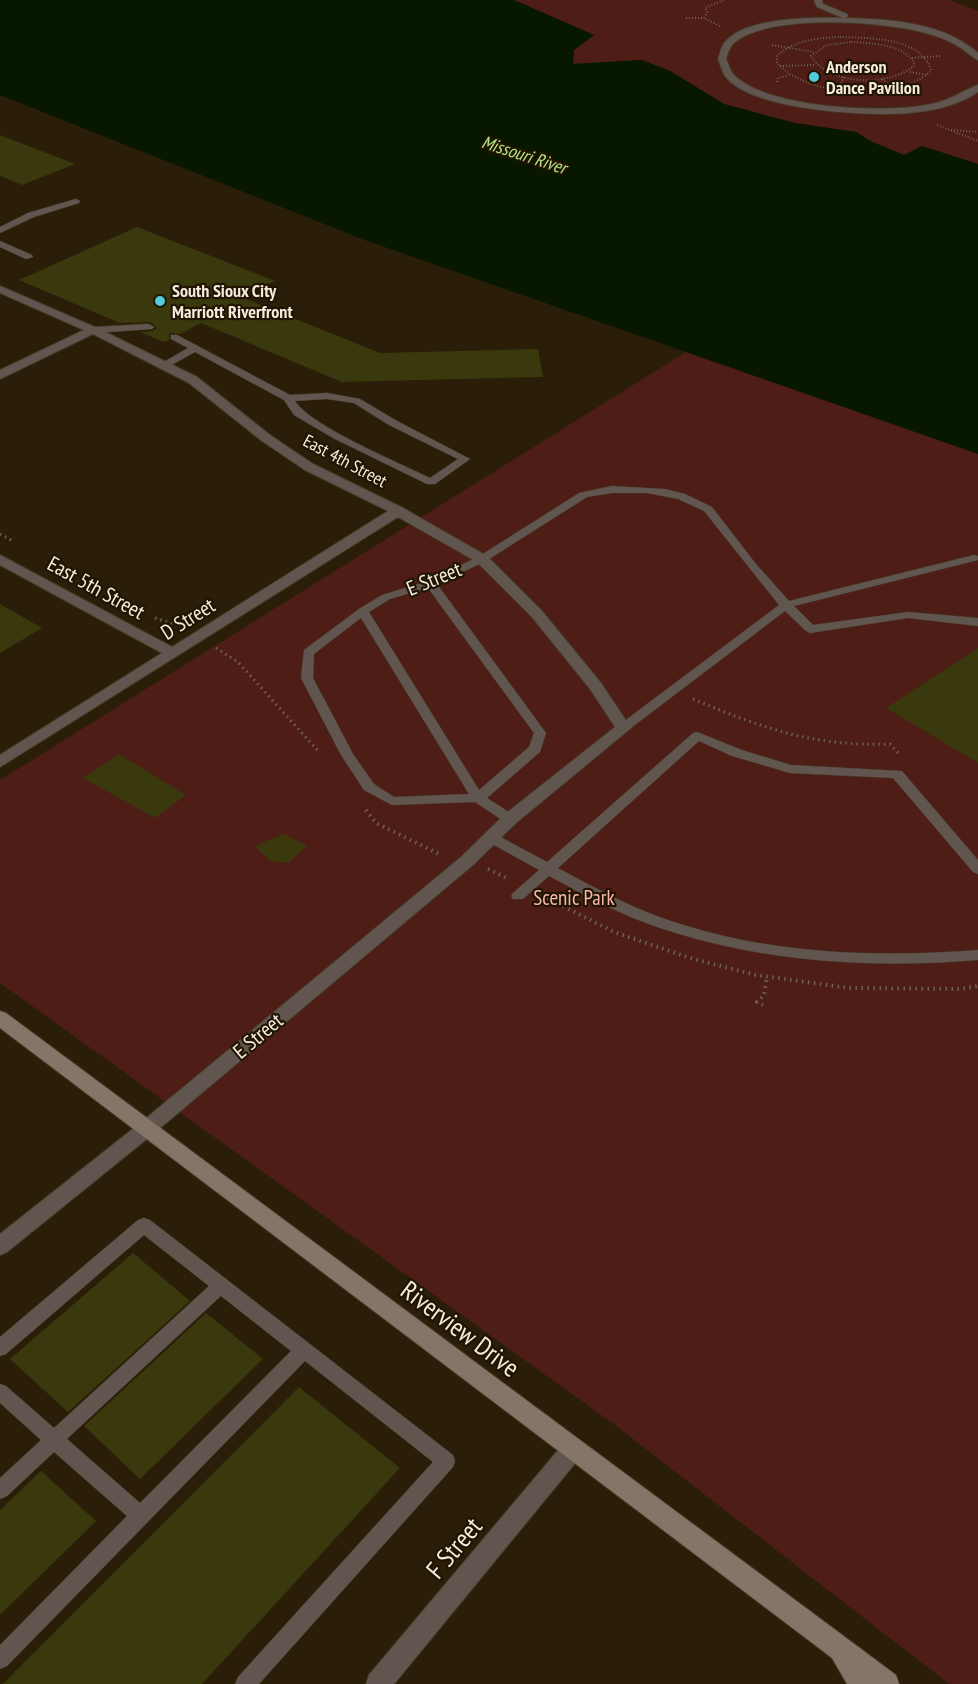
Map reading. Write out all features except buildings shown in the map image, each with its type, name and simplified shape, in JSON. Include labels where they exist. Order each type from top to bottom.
[{"type":"main road","name":"Riverview Drive","points":[[0,1018],[887,1684]]},
{"type":"main road","points":[[836,1646],[862,1684]]},
{"type":"street","points":[[799,21],[812,16],[819,9],[819,3],[854,19]]},
{"type":"street","points":[[978,57],[954,41],[922,30],[854,19],[799,21],[756,29],[736,38],[724,51],[722,60],[726,69],[742,84],[768,96],[835,110],[871,112],[915,110],[949,103],[978,88]]},
{"type":"street","name":"East 4th Street","points":[[0,288],[165,364],[193,380],[266,438],[309,467],[398,511],[482,559],[537,614],[589,677],[623,728]]},
{"type":"street","points":[[0,375],[93,330]]},
{"type":"street","name":"D Street","points":[[0,762],[398,511]]},
{"type":"street","name":"East 5th Street","points":[[0,559],[172,653]]},
{"type":"street","name":"E Street","points":[[0,1246],[146,1129],[467,861],[510,819],[623,728]]},
{"type":"street","name":"F Street","points":[[378,1684],[573,1449]]},
{"type":"lane","points":[[0,230],[31,216],[76,201]]},
{"type":"lane","points":[[0,244],[29,257]]},
{"type":"lane","points":[[93,330],[149,327]]},
{"type":"lane","points":[[174,338],[288,398],[298,413],[337,436],[431,482],[465,459],[393,423],[357,401],[327,396],[288,398]]},
{"type":"lane","points":[[165,364],[194,349]]},
{"type":"lane","name":"E Street","points":[[478,798],[392,801],[369,787],[347,755],[307,678],[308,654],[363,611],[386,597],[431,583],[482,559],[583,495],[598,490],[642,489],[684,499],[708,509],[762,579],[810,629],[908,615],[978,622]]},
{"type":"lane","points":[[623,728],[786,605],[974,558]]},
{"type":"lane","points":[[431,583],[540,733],[535,749],[478,798]]},
{"type":"lane","points":[[363,611],[478,798],[510,819]]},
{"type":"lane","points":[[518,896],[697,736],[737,753],[790,769],[897,774],[978,869]]},
{"type":"lane","points":[[490,837],[596,895],[661,923],[742,946],[809,955],[845,957],[978,955]]},
{"type":"lane","points":[[0,1348],[144,1225],[447,1461],[246,1684]]},
{"type":"lane","points":[[0,1490],[221,1285]]},
{"type":"lane","points":[[0,1659],[304,1350]]},
{"type":"lane","points":[[0,1392],[140,1515]]},
{"type":"path","points":[[704,18],[707,12],[705,8],[724,0]]},
{"type":"path","points":[[686,18],[704,18],[711,24],[728,29]]},
{"type":"path","points":[[825,37],[855,37],[892,42],[915,51],[930,64],[928,75],[914,84],[871,91],[839,89],[796,78],[779,66],[777,60],[779,54],[787,47],[798,42],[825,37]]},
{"type":"path","points":[[815,65],[811,56],[819,49],[836,44],[866,43],[905,52],[915,64],[909,71]]},
{"type":"path","points":[[779,66],[815,65],[825,71],[844,76],[881,79],[909,71],[928,75]]},
{"type":"path","points":[[839,89],[844,76]]},
{"type":"path","points":[[933,123],[978,141]]},
{"type":"path","points":[[947,130],[978,132]]},
{"type":"path","points":[[763,1005],[757,1002],[764,994],[767,976]]},
{"type":"green space","points":[[514,0],[949,0],[978,11],[978,164],[922,146],[904,155],[870,141],[856,132],[795,123],[724,104],[670,71],[642,60],[573,64],[574,50],[593,35]]},
{"type":"green space","name":"Scenic Park","points":[[686,352],[978,424],[978,1684],[949,1684],[615,1425],[0,983],[0,780]]},
{"type":"water","name":"Missouri River","points":[[0,0],[514,0],[594,35],[574,50],[573,64],[642,60],[670,71],[724,104],[795,123],[856,132],[870,141],[904,155],[922,146],[978,164],[978,454],[362,239],[0,95]]},
{"type":"place","name":"Anderson Dance Pavilion","points":[[814,77]]},
{"type":"place","name":"South Sioux City Marriott Riverfront","points":[[160,301]]}]
